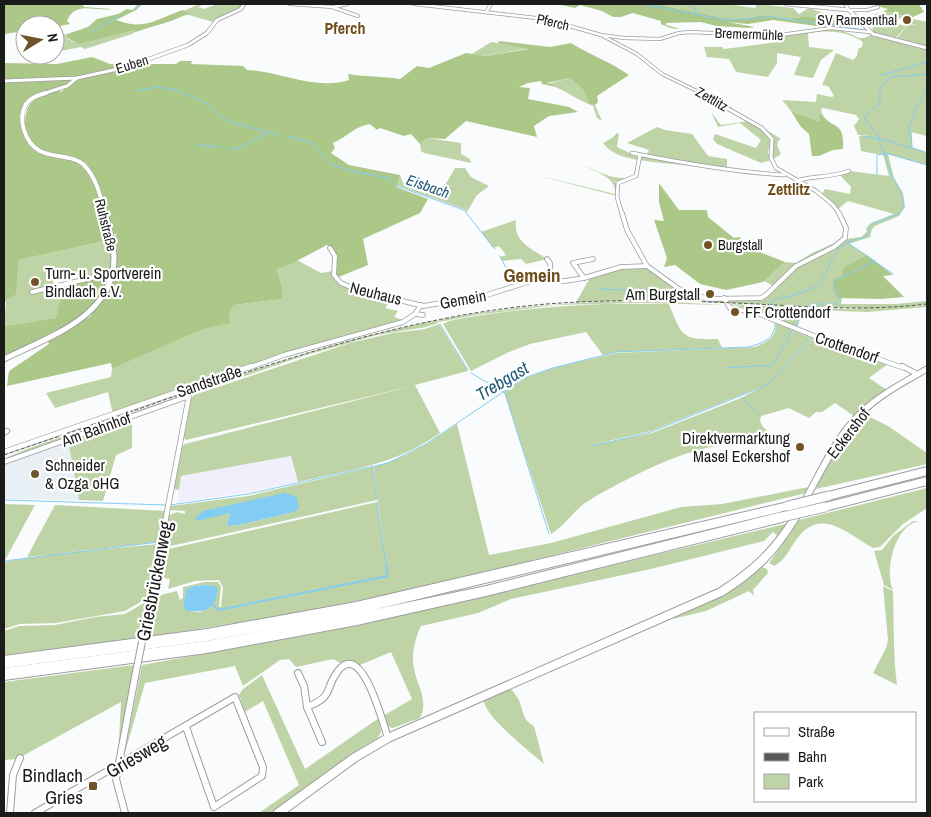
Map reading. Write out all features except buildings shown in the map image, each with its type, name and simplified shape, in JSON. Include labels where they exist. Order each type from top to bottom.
[{"type":"highway","points":[[4,662],[207,635],[356,608],[788,506],[927,471]]},
{"type":"highway","points":[[4,674],[207,647],[357,619],[486,591],[927,481]]},
{"type":"main road","name":"Eckershof","points":[[278,813],[354,758],[388,738],[721,592],[746,576],[772,553],[788,531],[840,440],[856,417],[876,401],[927,368]]},
{"type":"street","name":"Euben","points":[[4,81],[77,78],[126,67],[183,48],[202,37],[217,20],[241,9],[244,4]]},
{"type":"street","points":[[289,4],[330,7],[358,16]]},
{"type":"street","points":[[330,7],[339,4]]},
{"type":"street","points":[[330,7],[348,4]]},
{"type":"street","name":"Pferch","points":[[414,4],[551,20],[601,35]]},
{"type":"street","points":[[486,12],[491,4]]},
{"type":"street","points":[[786,4],[849,10],[866,10],[878,7]]},
{"type":"street","points":[[845,4],[869,32]]},
{"type":"street","name":"Bremermühle","points":[[601,35],[653,39],[690,32],[773,36],[831,28],[869,32],[927,48]]},
{"type":"street","name":"Zettlitz","points":[[601,35],[637,54],[662,74],[721,103],[762,128],[772,139],[769,152],[772,161],[776,168],[785,175]]},
{"type":"street","name":"Ruhstraße","points":[[4,359],[67,326],[90,311],[103,298],[112,273],[114,258],[104,206],[84,166],[73,158],[48,154],[30,144],[25,137],[24,110],[26,105],[44,94],[69,85],[77,78]]},
{"type":"street","points":[[632,153],[764,174],[785,175],[804,182],[812,177],[831,177],[849,171]]},
{"type":"street","points":[[642,156],[637,175],[634,178],[618,183],[617,197],[627,230],[647,266]]},
{"type":"street","name":"Crottendorf","points":[[647,266],[682,291],[704,298],[754,299],[764,297],[797,266],[841,243],[845,238],[845,224],[830,202],[804,182]]},
{"type":"street","name":"Neuhaus","points":[[330,248],[335,258],[334,275],[341,283],[372,295],[421,305]]},
{"type":"street","points":[[547,259],[550,263],[551,280]]},
{"type":"street","points":[[584,278],[573,264],[593,259]]},
{"type":"street","name":"Gemein","points":[[423,315],[415,314],[421,305],[484,296],[530,281],[565,281],[584,278],[621,267],[647,266]]},
{"type":"street","points":[[32,292],[112,273]]},
{"type":"street","name":"Crottendorf","points":[[724,298],[730,308],[750,311],[826,341],[899,365],[917,374]]},
{"type":"street","name":"Sandstraße","points":[[4,452],[284,355],[403,322],[415,314]]},
{"type":"street","name":"Am Bahnhof","points":[[4,462],[188,396]]},
{"type":"street","name":"Griesbrückenweg","points":[[125,813],[116,779],[188,396]]},
{"type":"street","points":[[307,707],[325,700],[331,690],[336,674],[343,665],[356,665],[367,678],[388,738]]},
{"type":"street","points":[[298,673],[304,686],[307,707],[322,742]]},
{"type":"street","name":"Griesweg","points":[[35,813],[235,697],[264,771],[262,776],[217,807],[212,806],[186,726]]},
{"type":"street","points":[[10,813],[13,775],[20,758]]},
{"type":"shaded area","points":[[68,440],[79,500],[4,499],[4,463]]},
{"type":"shaded area","points":[[291,456],[298,482],[177,503],[181,476]]},
{"type":"green space","points":[[4,4],[82,4],[84,7],[112,9],[87,8],[75,11],[67,21],[70,24],[65,25],[65,15],[15,15],[15,32],[4,34]]},
{"type":"green space","points":[[138,4],[142,4],[136,10],[116,20],[143,24],[183,10],[188,13],[193,12],[132,33],[136,30],[78,44],[66,37],[67,34],[88,27],[97,19],[118,14],[127,9],[133,10]]},
{"type":"green space","points":[[200,4],[202,5],[198,7],[204,9],[218,4],[242,4],[241,7],[213,22],[185,14],[183,11]]},
{"type":"green space","points":[[556,4],[656,4],[724,18],[743,19],[763,15],[797,21],[791,18],[801,18],[799,16],[817,18],[837,26],[824,25],[831,28],[773,20],[748,24],[727,22],[755,27],[748,28],[716,26],[701,22],[666,23],[666,25],[680,29],[677,29],[661,24],[661,21],[633,13],[621,17],[613,17],[602,11],[580,5],[575,8]]},
{"type":"green space","points":[[656,4],[726,4],[755,8],[757,4],[767,4],[793,8],[799,14],[809,8],[841,19],[836,20],[836,24],[800,16],[802,18],[794,19],[797,21],[763,15],[743,19],[724,18]]},
{"type":"green space","points":[[869,4],[919,4],[924,12],[911,18],[884,11],[888,9]]},
{"type":"green space","points":[[884,11],[903,16],[894,23],[906,26],[896,38],[892,38],[900,40],[897,38],[908,24],[916,25],[910,23],[914,19],[927,22],[927,47],[921,45],[927,48],[927,136],[911,132],[912,147],[927,152],[927,165],[888,154],[894,178],[903,193],[905,207],[899,216],[875,226],[870,237],[849,244],[867,255],[846,266],[837,298],[842,298],[841,304],[896,304],[927,301],[927,304],[852,308],[728,303],[727,300],[758,300],[806,260],[836,247],[846,239],[861,237],[867,232],[866,228],[871,223],[894,214],[848,201],[838,209],[822,194],[825,189],[850,194],[851,187],[840,175],[849,171],[889,176],[883,154],[861,151],[859,136],[869,135],[858,135],[854,126],[859,119],[856,115],[823,108],[821,109],[822,114],[819,115],[820,119],[818,121],[791,111],[782,100],[816,102],[817,94],[834,96],[828,86],[822,85],[836,53],[853,60],[857,56],[858,49],[862,47],[863,42],[857,38],[837,32],[809,33],[809,47],[834,50],[821,60],[813,78],[794,75],[801,57],[777,53],[777,63],[768,77],[736,72],[729,59],[707,57],[704,47],[722,47],[724,49],[778,42],[776,36],[770,36],[819,28],[839,30],[865,38],[871,34],[869,31],[873,31],[870,16]]},
{"type":"green space","points":[[137,30],[132,34],[85,49],[81,47],[65,50],[65,34],[67,34],[66,38],[76,43]]},
{"type":"green space","points":[[499,41],[550,47],[571,43],[629,75],[597,96],[598,102],[595,105],[589,104],[583,90],[570,78],[547,83],[556,87],[542,84],[541,81],[519,87],[530,88],[528,99],[569,107],[578,112],[549,116],[534,126],[537,137],[466,121],[445,139],[427,138],[420,144],[411,134],[404,136],[380,128],[377,130],[370,124],[360,127],[333,143],[335,148],[331,153],[349,165],[400,175],[396,187],[428,199],[420,213],[363,239],[368,265],[336,278],[334,268],[335,254],[327,245],[289,265],[277,269],[283,299],[234,305],[229,314],[230,323],[204,329],[112,369],[111,363],[7,386],[9,371],[49,344],[47,338],[91,316],[89,314],[104,298],[113,280],[116,259],[114,237],[117,234],[113,234],[110,230],[104,204],[95,179],[85,165],[74,158],[50,154],[35,148],[29,142],[26,135],[26,115],[34,99],[59,90],[61,92],[78,79],[100,73],[73,78],[70,84],[40,95],[26,104],[23,112],[23,131],[29,144],[35,149],[50,156],[77,162],[88,172],[97,190],[109,240],[19,260],[16,295],[6,300],[4,306],[4,63],[15,63],[15,65],[65,65],[65,62],[92,57],[110,64],[132,65],[121,69],[135,64],[176,64],[180,61],[192,61],[191,64],[243,66],[247,70],[311,82],[336,83],[349,80],[348,74],[400,79],[417,66],[429,68],[466,53],[486,56],[529,49],[498,43]]},
{"type":"green space","points":[[491,42],[531,48],[486,56],[472,54]]},
{"type":"green space","points":[[570,78],[583,90],[589,104],[595,105],[602,121],[597,118],[593,106],[547,84]]},
{"type":"green space","points":[[723,100],[733,109],[781,139],[777,145],[781,154],[772,160],[769,152],[773,141],[771,139],[768,152],[771,160],[761,163],[717,144],[713,139],[715,134],[756,148],[761,140],[740,123],[718,127],[711,112],[721,125],[749,121],[722,103]]},
{"type":"green space","points":[[791,111],[818,121],[820,119],[818,115],[822,114],[829,122],[840,129],[843,149],[833,150],[819,156],[812,156],[809,134],[801,127]]},
{"type":"green space","points":[[657,127],[692,134],[708,156],[727,159],[727,169],[640,160],[640,157],[646,156],[649,150],[627,143]]},
{"type":"green space","points":[[617,133],[619,134],[617,147],[638,157],[638,160],[614,153],[603,143]]},
{"type":"green space","points":[[427,138],[461,143],[461,154],[470,159],[471,163],[424,153],[421,151],[420,144]]},
{"type":"green space","points":[[580,164],[613,177],[627,178],[633,176],[618,182],[614,181],[617,184],[616,195],[613,195],[532,174],[615,194],[615,188],[608,179]]},
{"type":"green space","points":[[455,168],[465,168],[471,177],[489,186],[477,195],[467,212],[464,209],[396,185],[400,175],[403,183],[428,193],[436,193],[447,182]]},
{"type":"green space","points":[[659,183],[679,210],[707,210],[708,217],[734,238],[739,237],[745,241],[742,245],[785,262],[763,282],[726,290],[700,284],[675,265],[664,267],[667,258],[654,220],[664,221],[659,202]]},
{"type":"green space","points":[[834,208],[845,227],[844,238],[835,245],[800,263],[773,286],[764,281],[785,262],[796,263],[812,253],[839,241],[842,237],[843,228]]},
{"type":"green space","points":[[516,220],[517,234],[525,244],[547,259],[526,264],[521,259],[502,261],[500,257],[506,255],[499,246],[493,248],[481,232]]},
{"type":"green space","name":"Turn- u. Sportverein Bindlach e.V.","points":[[109,240],[113,258],[111,272],[78,280],[78,272],[54,278],[53,287],[64,285],[57,318],[4,326],[6,300],[16,295],[19,260]]},
{"type":"green space","points":[[867,255],[893,275],[883,276],[904,297],[881,299],[837,298],[833,288],[833,280],[843,275],[842,271],[846,266]]},
{"type":"green space","points":[[297,260],[321,273],[333,271],[336,280],[354,290],[391,300],[385,308],[398,311],[394,317],[403,320],[284,354],[113,415],[108,392],[55,408],[46,393],[111,377],[112,369],[204,329],[229,323],[229,314],[234,305],[283,299],[277,269]]},
{"type":"green space","points":[[648,268],[678,290],[675,297],[697,301],[723,300],[724,303],[673,300],[576,302],[590,278],[615,269]]},
{"type":"green space","points":[[110,276],[101,298],[81,317],[4,358],[4,326],[56,318],[64,285]]},
{"type":"green space","points":[[655,301],[725,305],[639,303],[556,305],[476,315],[439,322],[438,320],[546,305]]},
{"type":"green space","points":[[604,304],[669,304],[684,334],[690,337],[718,339],[722,348],[616,352],[603,355],[586,332],[530,344],[471,371],[443,324],[468,317],[507,312]]},
{"type":"green space","points":[[729,304],[845,309],[927,305],[927,307],[867,312],[814,310],[801,317],[796,327],[744,309],[743,307]]},
{"type":"green space","points":[[437,320],[438,323],[426,327],[377,335],[303,356],[4,460],[43,443],[304,354],[348,341]]},
{"type":"green space","points":[[776,322],[792,329],[793,332],[787,341],[794,331],[811,338],[767,385],[812,338],[888,364],[869,378],[887,390],[854,416],[835,403],[822,412],[816,412],[809,418],[789,408],[761,416],[760,421],[763,427],[772,435],[767,436],[761,442],[744,442],[710,447],[678,456],[647,469],[591,499],[551,534],[504,392],[525,378],[553,368],[616,353],[755,347],[770,338],[775,332]],"holes":[[[766,385],[741,398],[652,433],[592,445],[651,431]]]},
{"type":"green space","points":[[439,324],[468,371],[415,385],[440,433],[423,444],[372,465],[298,482],[291,456],[181,476],[179,490],[174,489],[182,447],[185,444],[412,386],[186,440],[183,437],[190,400],[194,395],[350,343],[393,333],[425,329]]},
{"type":"green space","points":[[864,414],[888,426],[927,453],[927,464],[816,489],[836,449],[849,430]]},
{"type":"green space","points":[[132,418],[132,448],[116,455],[103,501],[79,500],[68,440]]},
{"type":"green space","points":[[457,424],[489,555],[551,543],[681,507],[722,504],[809,487],[806,493],[416,589],[282,616],[147,637],[153,597],[177,591],[180,600],[183,598],[183,587],[204,582],[218,582],[221,586],[219,607],[221,607],[223,587],[219,580],[195,581],[168,589],[170,579],[163,578],[158,573],[164,550],[377,502],[388,575],[373,467],[407,455]],"holes":[[[205,585],[211,608],[200,612],[187,611],[187,589],[193,586]]]},
{"type":"green space","points":[[372,467],[377,500],[180,544],[163,546],[169,515],[177,512],[185,514],[185,511],[170,510],[171,506],[248,496]],"holes":[[[294,512],[227,526],[230,513]]]},
{"type":"green space","points":[[927,488],[927,508],[903,524],[880,547],[873,548],[842,529],[822,523],[812,525],[803,532],[781,562],[774,566],[769,563],[799,520]]},
{"type":"green space","points":[[4,504],[35,505],[4,562]]},
{"type":"green space","points":[[55,505],[165,511],[159,542],[27,557]]},
{"type":"green space","points":[[913,521],[919,521],[911,524],[898,539],[891,560],[890,571],[893,590],[884,585],[874,551],[882,550],[893,536]]},
{"type":"green space","points":[[789,523],[779,537],[773,532],[764,541],[651,569],[511,599],[478,613],[421,626],[415,641],[413,663],[415,675],[422,693],[422,711],[420,718],[393,728],[389,727],[383,716],[412,699],[391,652],[360,665],[353,662],[342,664],[333,659],[296,667],[289,659],[280,660],[243,686],[235,666],[145,683],[124,756],[142,665],[357,626]]},
{"type":"green space","points":[[159,544],[147,598],[125,611],[56,623],[20,624],[4,629],[4,562],[51,554]]},
{"type":"green space","points":[[762,567],[767,569],[768,573],[753,590],[754,596],[749,591],[706,611],[668,620],[730,591]]},
{"type":"green space","points":[[883,586],[893,591],[894,650],[897,685],[873,673],[888,640]]},
{"type":"green space","points":[[147,603],[140,638],[4,655],[4,631],[19,626],[55,625],[95,617],[125,614]]},
{"type":"green space","points":[[134,665],[118,758],[121,702],[17,759],[4,760],[4,682]]},
{"type":"green space","points":[[262,675],[305,769],[379,718],[381,732],[378,738],[352,754],[272,813],[259,813],[299,785],[263,701],[245,712],[239,695],[243,689]]},
{"type":"green space","points":[[511,689],[519,699],[526,719],[534,726],[544,764],[509,734],[486,707],[484,700]]},
{"type":"water","points":[[284,493],[297,497],[299,508],[294,512],[227,526],[230,513],[197,521],[195,519],[203,511]]},
{"type":"water","points":[[193,586],[215,586],[218,590],[212,606],[200,611],[187,611],[183,607],[187,589]]},
{"type":"waterway","points":[[134,9],[143,4]]},
{"type":"waterway","points":[[640,4],[696,14]]},
{"type":"waterway","points":[[694,4],[696,14]]},
{"type":"waterway","points":[[696,14],[727,20],[772,17],[865,30]]},
{"type":"waterway","points":[[89,33],[121,15]]},
{"type":"waterway","points":[[903,40],[921,45]]},
{"type":"waterway","points":[[882,75],[927,62]]},
{"type":"waterway","name":"Trebgast","points":[[877,135],[864,117],[880,103],[880,87],[891,77],[927,74]]},
{"type":"waterway","name":"Eisbach","points":[[135,91],[157,87],[177,90],[209,105],[217,114],[230,122],[279,135]]},
{"type":"waterway","points":[[912,147],[911,132],[908,131],[911,120],[927,90]]},
{"type":"waterway","points":[[228,148],[238,149],[268,133]]},
{"type":"waterway","name":"Eisbach","points":[[286,136],[313,143],[316,146]]},
{"type":"waterway","points":[[862,136],[879,139]]},
{"type":"waterway","points":[[879,139],[927,153]]},
{"type":"waterway","name":"Trebgast","points":[[879,139],[884,154]]},
{"type":"waterway","points":[[196,145],[221,147]]},
{"type":"waterway","name":"Eisbach","points":[[317,148],[330,164],[351,171],[389,178],[393,180],[394,185],[464,210],[495,249]]},
{"type":"waterway","points":[[885,153],[927,165]]},
{"type":"waterway","name":"Trebgast","points":[[848,243],[865,237],[872,224],[898,214],[904,206],[901,192],[892,176],[884,154]]},
{"type":"waterway","points":[[877,175],[877,155],[884,154]]},
{"type":"waterway","name":"Trebgast","points":[[503,392],[524,378],[553,368],[616,352],[748,347],[764,341],[770,337],[775,327],[772,303],[774,300],[797,294],[818,284],[838,249],[848,243]]},
{"type":"waterway","points":[[848,243],[874,261]]},
{"type":"waterway","points":[[500,256],[512,280]]},
{"type":"waterway","points":[[811,304],[836,304],[839,299],[834,287],[834,281],[874,261]]},
{"type":"waterway","points":[[874,261],[893,274]]},
{"type":"waterway","points":[[598,289],[653,291],[673,300]]},
{"type":"waterway","points":[[797,326],[799,320],[815,311],[814,309]]},
{"type":"waterway","points":[[440,324],[468,370]]},
{"type":"waterway","points":[[726,368],[773,365],[793,330],[812,337]]},
{"type":"waterway","points":[[593,446],[651,432],[767,385],[812,337]]},
{"type":"waterway","points":[[812,337],[827,343]]},
{"type":"waterway","points":[[471,373],[503,392]]},
{"type":"waterway","name":"Trebgast","points":[[372,467],[388,463],[426,444],[503,392]]},
{"type":"waterway","points":[[503,392],[549,534]]},
{"type":"waterway","points":[[742,398],[760,415]]},
{"type":"waterway","name":"Trebgast","points":[[170,505],[248,494],[372,467]]},
{"type":"waterway","points":[[372,467],[377,499]]},
{"type":"waterway","name":"Trebgast","points":[[4,500],[166,505]]},
{"type":"waterway","points":[[377,502],[386,565]]},
{"type":"waterway","points":[[4,561],[159,542]]},
{"type":"waterway","points":[[214,605],[218,610],[388,576],[386,564]]},
{"type":"railway","points":[[4,455],[303,354],[351,340],[448,318],[497,310],[576,302],[690,301],[851,308],[927,304]]},
{"type":"place","name":"SV Ramsenthal","points":[[907,20]]},
{"type":"place","name":"Burgstall","points":[[708,245]]},
{"type":"place","name":"Turn- u. Sportverein Bindlach e.V.","points":[[35,282]]},
{"type":"place","name":"Am Burgstall","points":[[710,294]]},
{"type":"place","name":"FF Crottendorf","points":[[735,312]]},
{"type":"place","name":"Direktvermarktung Masel Eckershof","points":[[800,447]]},
{"type":"place","name":"Schneider & Ozga oHG","points":[[35,474]]},
{"type":"place","name":"Bindlach Gries","points":[[93,786]]},
{"type":"district","name":"Pferch","points":[[345,28]]},
{"type":"district","name":"Zettlitz","points":[[789,189]]},
{"type":"district","name":"Gemein","points":[[532,275]]}]
